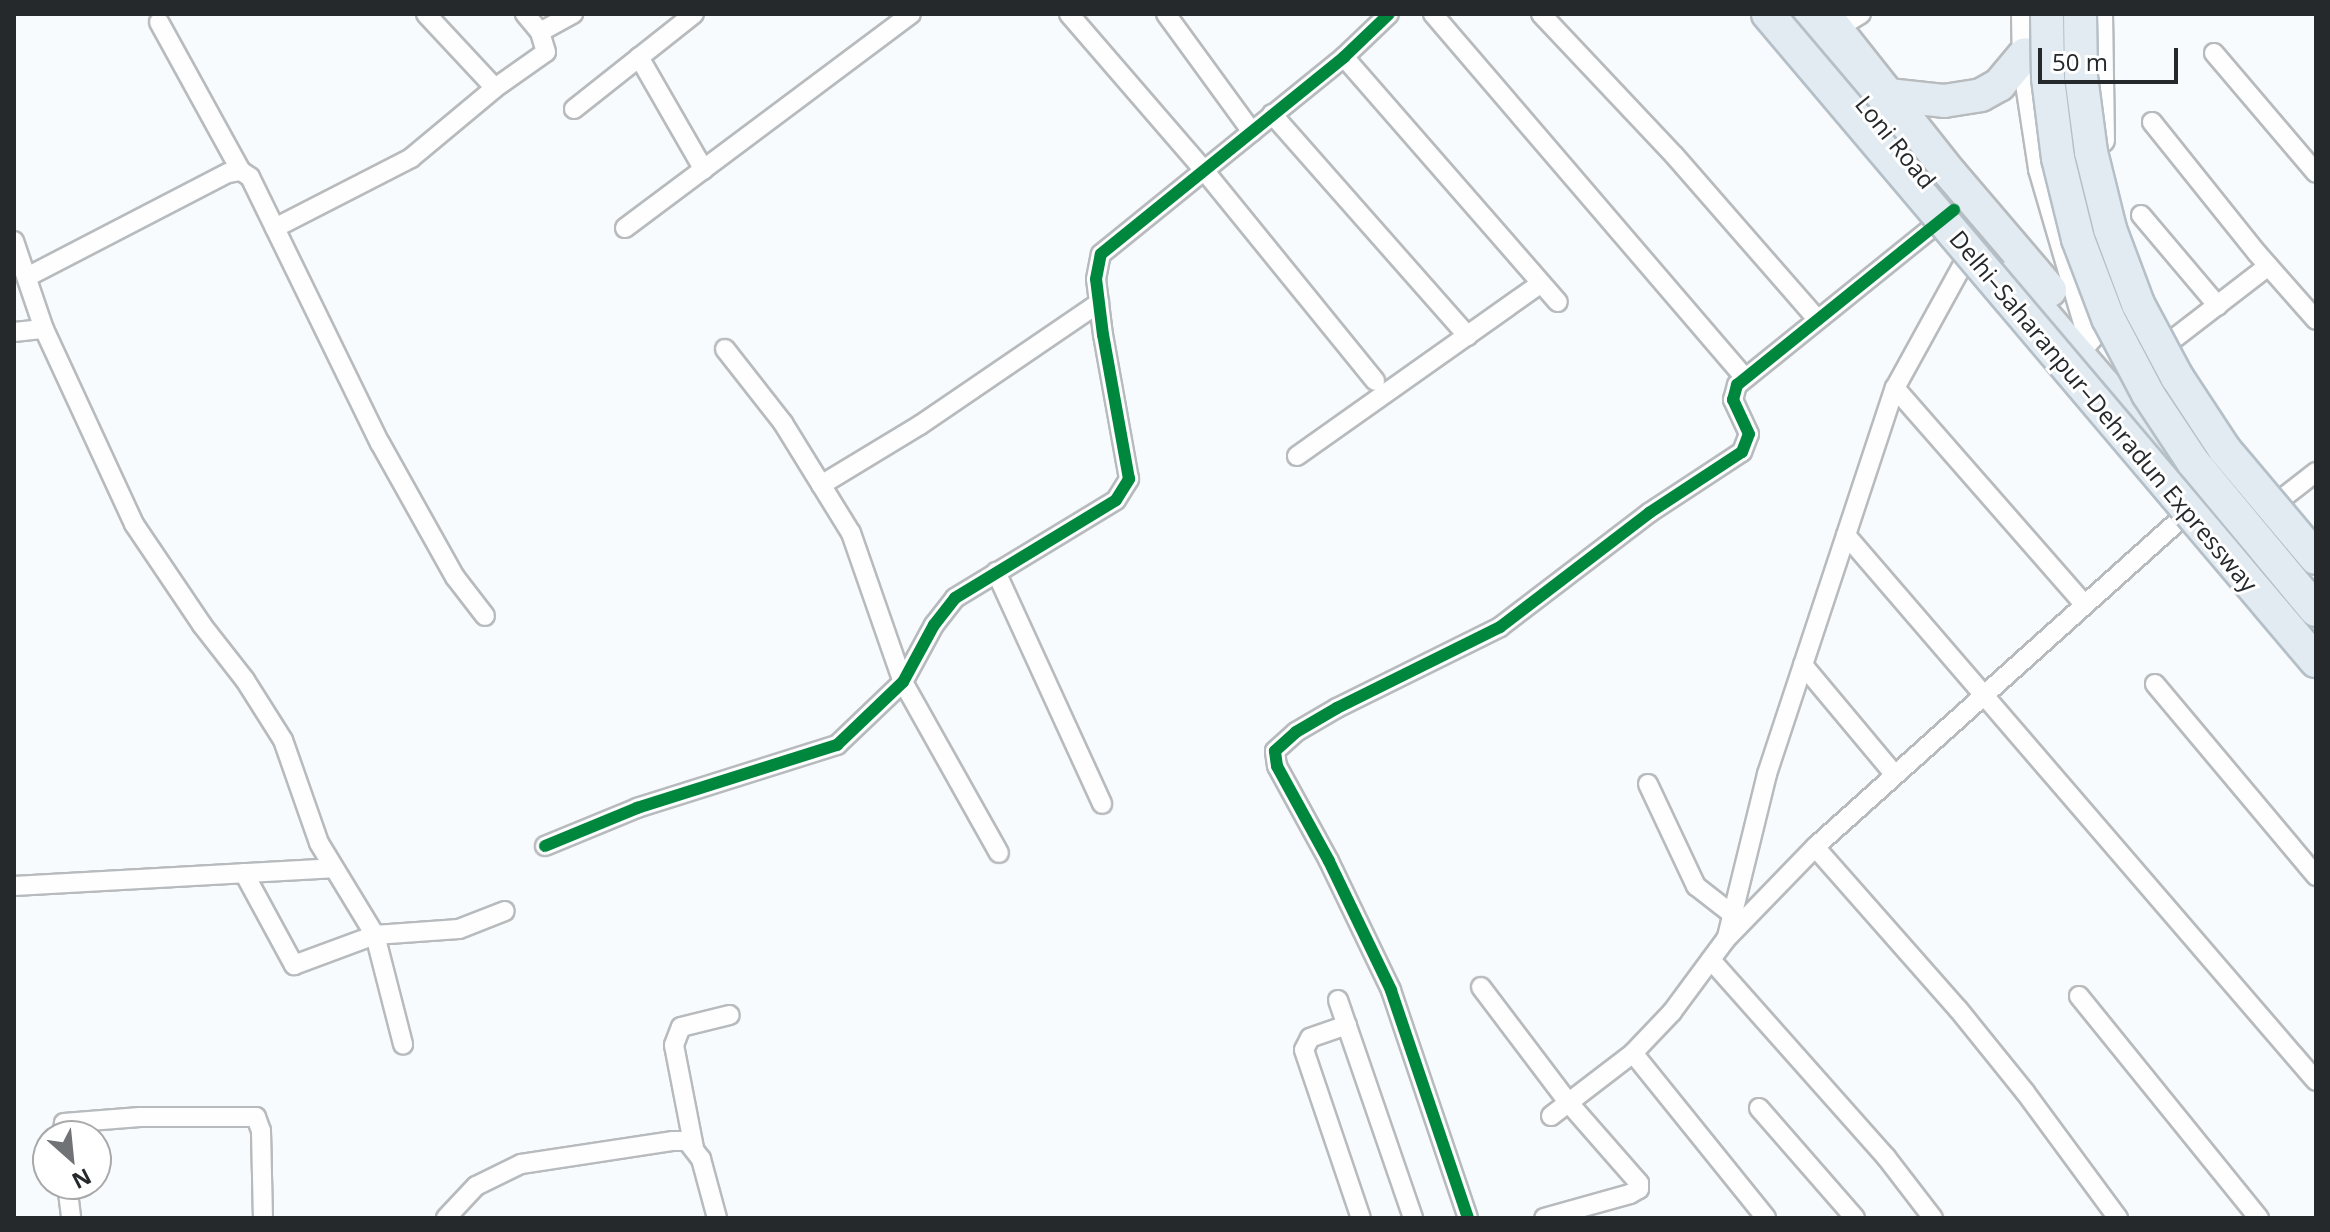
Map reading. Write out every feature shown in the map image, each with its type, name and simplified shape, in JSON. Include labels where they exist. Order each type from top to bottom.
[{"type":"highway","name":"Delhi–Saharanpur–Dehradun Expressway","points":[[1768,14],[2316,661]]},
{"type":"highway","name":"Loni Road","points":[[1791,14],[1978,238],[2253,521],[2316,595]]},
{"type":"highway","points":[[2047,14],[2048,78],[2058,158],[2078,239],[2108,318],[2148,394],[2193,462],[2316,610]]},
{"type":"highway","points":[[2080,14],[2081,76],[2091,152],[2110,229],[2138,304],[2177,377],[2217,438],[2316,558]]},
{"type":"highway","name":"Loni Road","points":[[1840,19],[1888,95],[2100,361],[2203,499],[2316,632]]},
{"type":"highway","points":[[1888,95],[1934,101],[1981,95],[1999,85],[2025,54]]},
{"type":"street","points":[[426,14],[495,88]]},
{"type":"street","points":[[275,228],[411,158],[495,88],[546,52],[540,32],[525,14]]},
{"type":"street","points":[[540,32],[573,14]]},
{"type":"street","points":[[574,109],[639,57],[672,20],[694,14]]},
{"type":"street","points":[[625,228],[911,14]]},
{"type":"street","points":[[1069,14],[1203,169],[1375,381]]},
{"type":"street","points":[[1166,14],[1252,132]]},
{"type":"street","points":[[545,846],[637,808],[828,750],[847,739],[903,682],[945,609],[996,572],[1116,500],[1126,490],[1128,467],[1099,303],[1096,266],[1101,254],[1344,57],[1389,14]]},
{"type":"street","points":[[1433,14],[1745,378]]},
{"type":"street","points":[[1541,14],[1674,155],[1817,319]]},
{"type":"street","points":[[2024,14],[2025,54],[2041,169],[2100,361]]},
{"type":"street","points":[[2100,14],[2102,139],[2134,295],[2137,326],[2100,361]]},
{"type":"street","points":[[159,22],[241,171],[259,190],[304,293],[411,503],[455,577],[485,616]]},
{"type":"street","points":[[2214,53],[2316,173]]},
{"type":"street","points":[[639,57],[704,170]]},
{"type":"street","points":[[1344,57],[1558,302]]},
{"type":"street","points":[[1272,114],[1468,336]]},
{"type":"street","points":[[2152,122],[2268,266],[2316,320]]},
{"type":"street","points":[[27,277],[228,173],[241,171]]},
{"type":"street","points":[[1468,1218],[1391,990],[1329,861],[1277,766],[1275,751],[1296,732],[1337,708],[1476,642],[1500,627],[1649,513],[1742,452],[1749,434],[1733,400],[1737,385],[1954,210]]},
{"type":"street","points":[[2141,215],[2218,306]]},
{"type":"street","points":[[1726,939],[1767,774],[1895,388],[1978,238]]},
{"type":"street","points":[[14,241],[44,329],[149,549],[245,680],[283,740],[319,843],[375,935],[386,966],[403,1044]]},
{"type":"street","points":[[2100,361],[2218,306],[2268,266]]},
{"type":"street","points":[[1297,456],[1541,283]]},
{"type":"street","points":[[821,485],[920,425],[1099,303]]},
{"type":"street","points":[[14,332],[44,329]]},
{"type":"street","points":[[725,349],[783,423],[851,533],[903,682],[999,853]]},
{"type":"street","points":[[1895,388],[2083,603]]},
{"type":"street","points":[[2253,521],[2316,472]]},
{"type":"street","points":[[1551,1116],[1633,1053],[1672,1012],[1726,939],[1815,847],[2083,603],[2203,499]]},
{"type":"street","points":[[1846,535],[2316,1081]]},
{"type":"street","points":[[996,572],[1102,804]]},
{"type":"street","points":[[1803,665],[1894,774]]},
{"type":"street","points":[[2155,684],[2316,876]]},
{"type":"street","points":[[1648,784],[1696,886],[1732,914]]},
{"type":"street","points":[[1815,847],[1958,1009],[2025,1092],[2118,1218]]},
{"type":"street","points":[[14,886],[332,868]]},
{"type":"street","points":[[244,873],[294,965],[375,935],[459,929],[505,911]]},
{"type":"street","points":[[1711,960],[1886,1157],[1933,1218]]},
{"type":"street","points":[[1481,987],[1568,1102],[1637,1178],[1639,1189],[1544,1218]]},
{"type":"street","points":[[2079,996],[2259,1218]]},
{"type":"street","points":[[1338,1000],[1413,1218]]},
{"type":"street","points":[[694,1148],[674,1045],[681,1027],[730,1015]]},
{"type":"street","points":[[1347,1025],[1310,1038],[1304,1050],[1361,1218]]},
{"type":"street","points":[[1633,1053],[1766,1218]]},
{"type":"street","points":[[1759,1108],[1855,1218]]},
{"type":"street","points":[[102,1120],[256,1117],[261,1131],[263,1218]]},
{"type":"street","points":[[446,1218],[476,1186],[521,1164],[673,1141],[687,1141],[701,1159],[717,1218]]},
{"type":"cycle path","points":[[545,846],[637,808],[837,745],[903,682],[934,625],[955,598],[1116,500],[1129,479],[1096,279],[1101,254],[1344,57],[1389,14]]},
{"type":"cycle path","points":[[1468,1218],[1391,990],[1329,861],[1277,766],[1275,751],[1296,732],[1337,708],[1500,627],[1649,513],[1742,452],[1749,434],[1733,400],[1737,385],[1954,210]]}]
